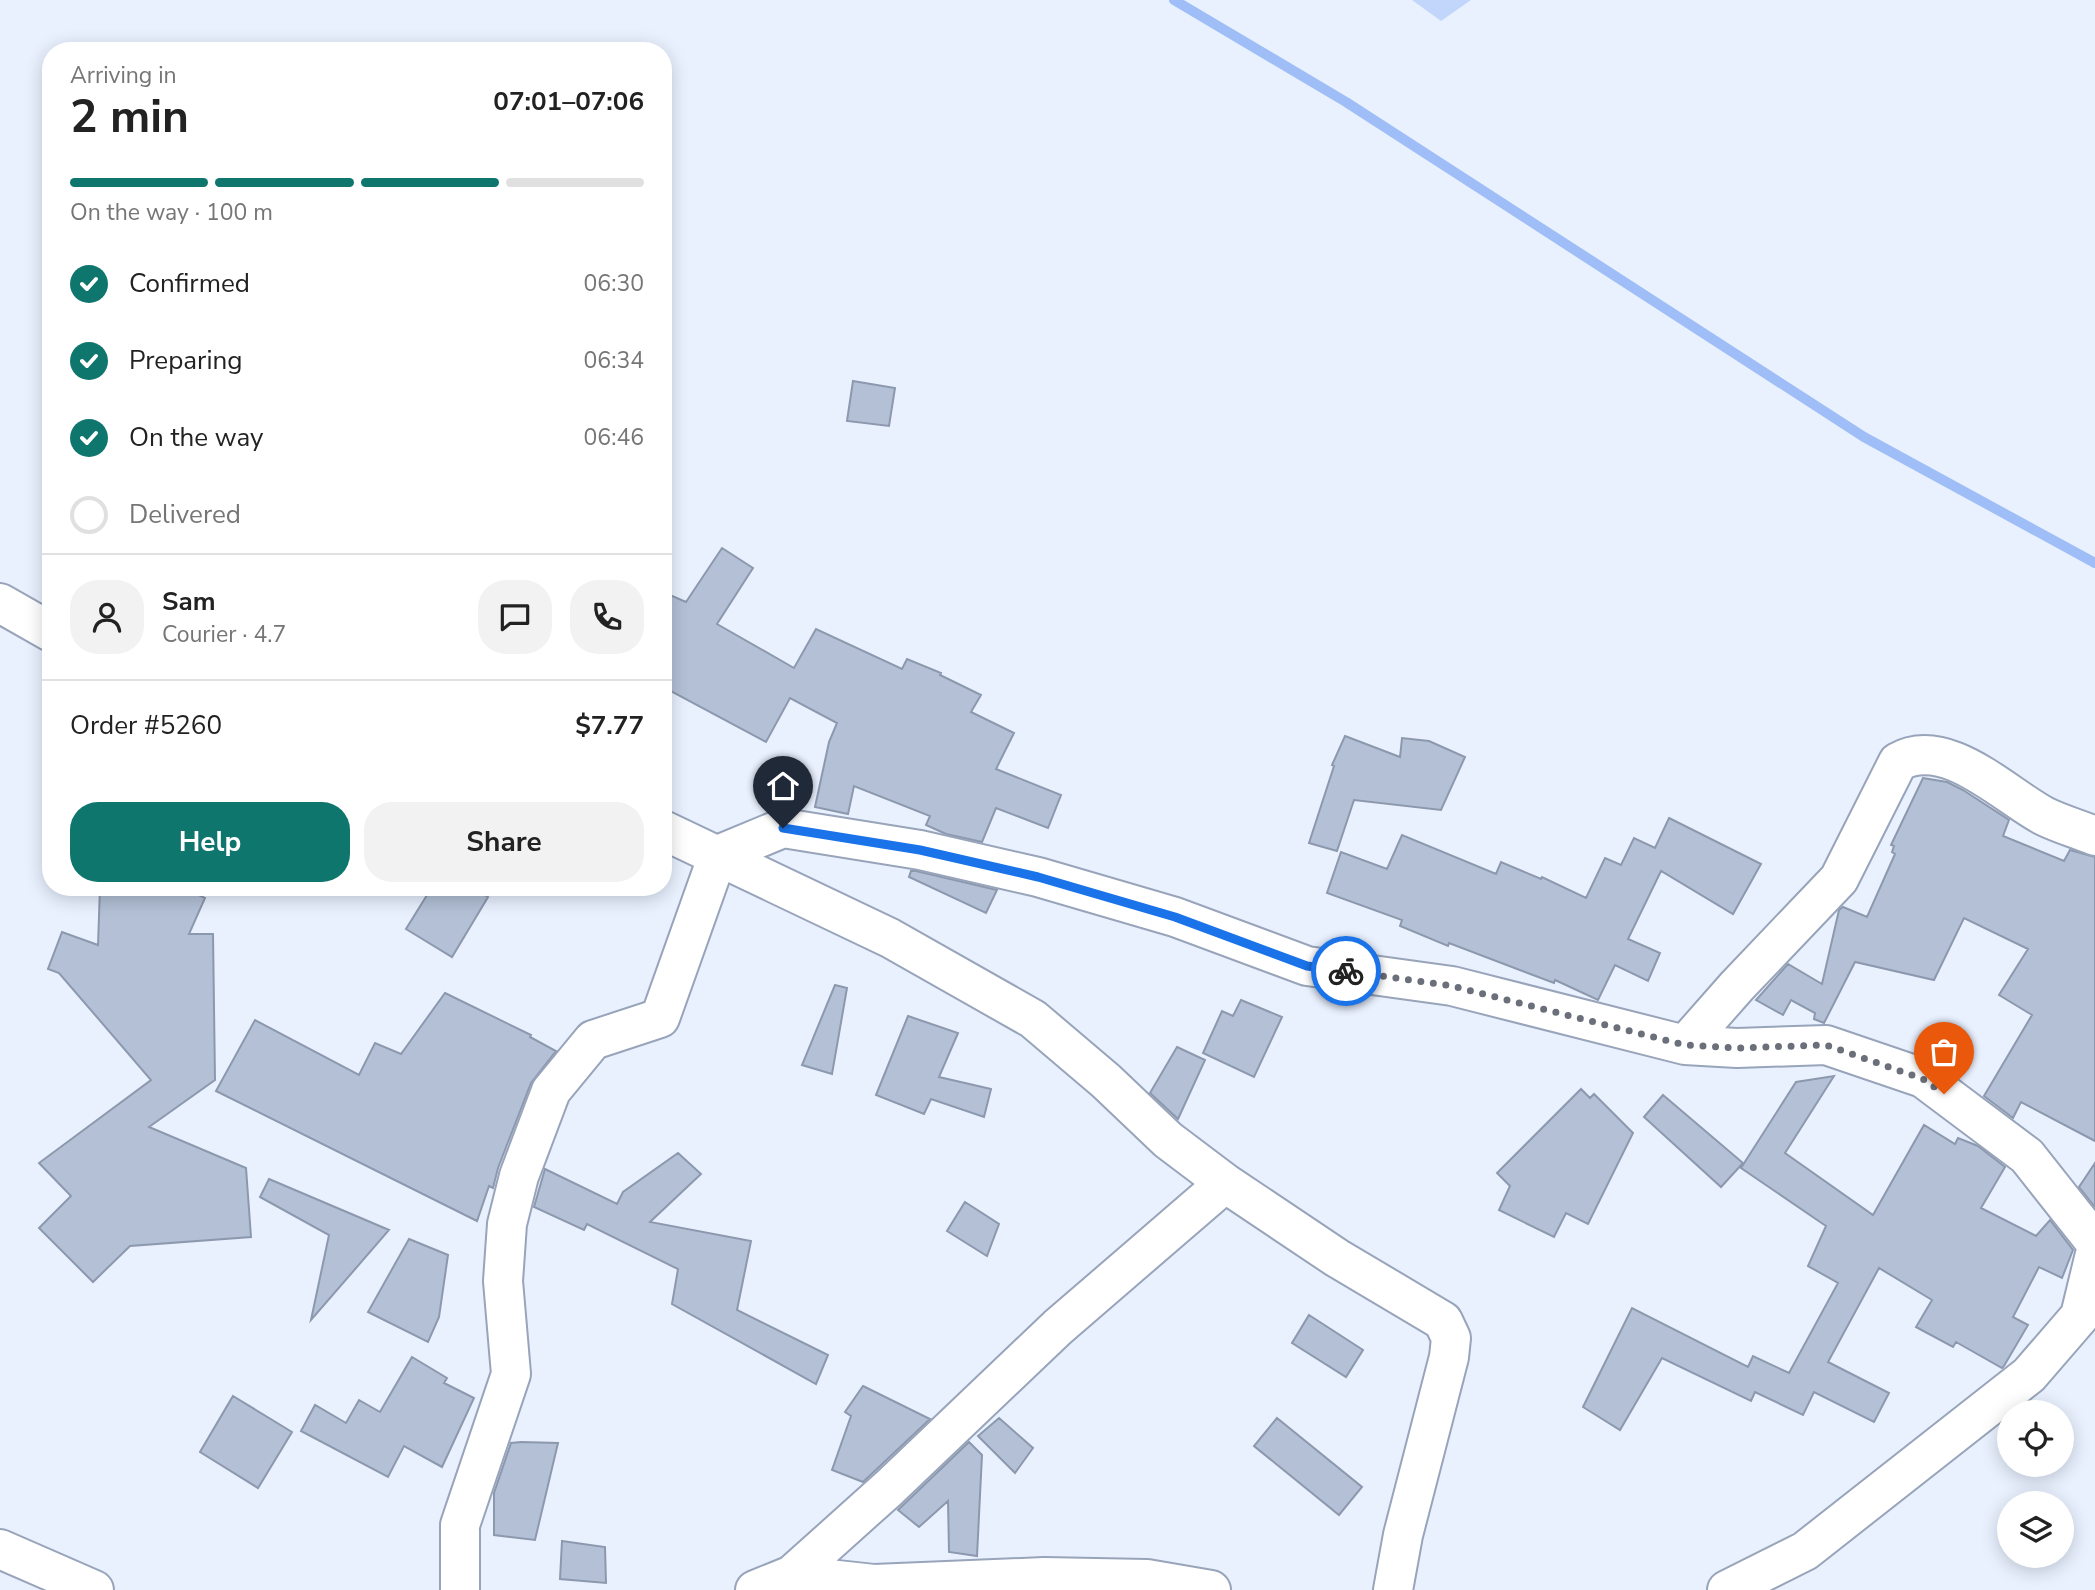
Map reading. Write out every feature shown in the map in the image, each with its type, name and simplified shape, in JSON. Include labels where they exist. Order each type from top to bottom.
[{"type":"street","points":[[0,603],[42,627]]},
{"type":"street","points":[[1685,1045],[1839,879],[1898,762],[1911,755],[1931,754],[1973,770],[2044,816],[2095,836]]},
{"type":"street","points":[[460,1590],[460,1525],[511,1374],[502,1281],[508,1224],[519,1176],[551,1091],[593,1040],[660,1018],[718,855],[783,828],[920,850],[1038,877],[1175,917],[1307,966],[1452,986],[1685,1045],[1737,1048],[1826,1045],[1923,1079],[2027,1156],[2095,1242]]},
{"type":"street","points":[[672,834],[890,938],[1033,1019],[1106,1081],[1168,1140],[1225,1183],[1337,1258],[1443,1321],[1451,1338],[1449,1357],[1403,1535],[1394,1590]]},
{"type":"street","points":[[755,1590],[792,1575],[889,1488],[1058,1327],[1225,1183]]},
{"type":"street","points":[[1727,1590],[1805,1552],[2029,1375],[2087,1320],[2095,1254]]},
{"type":"street","points":[[0,1549],[94,1590]]},
{"type":"street","points":[[792,1575],[874,1584],[1044,1577],[1147,1579],[1211,1590]]},
{"type":"shaded area","points":[[1412,0],[1471,0],[1441,21]]},
{"type":"building","points":[[853,381],[895,388],[889,426],[847,421]]},
{"type":"building","points":[[722,548],[753,568],[717,624],[794,668],[816,629],[902,669],[907,659],[941,673],[940,675],[981,695],[971,712],[1014,733],[996,769],[1061,795],[1048,828],[996,808],[982,842],[946,834],[926,825],[930,816],[854,786],[848,814],[815,807],[829,742],[837,723],[790,698],[766,742],[672,692],[672,596],[686,602]]},
{"type":"building","points":[[1345,736],[1400,757],[1402,738],[1429,741],[1465,757],[1441,810],[1354,800],[1337,851],[1309,843],[1334,766],[1332,765]]},
{"type":"building","points":[[1923,778],[1947,782],[2009,820],[2003,836],[2064,861],[2070,850],[2095,857],[2095,1141],[2021,1102],[2013,1118],[1984,1096],[2032,1015],[1999,995],[2028,949],[1964,918],[1934,980],[1855,962],[1824,1023],[1814,1019],[1815,1013],[1791,1000],[1783,1015],[1756,1000],[1788,964],[1822,984],[1839,910],[1843,907],[1867,917],[1895,854],[1892,852],[1894,846],[1891,845]]},
{"type":"building","points":[[1669,818],[1761,864],[1733,914],[1661,871],[1628,939],[1660,953],[1648,981],[1615,965],[1598,1000],[1555,980],[1554,983],[1449,943],[1448,946],[1400,926],[1402,920],[1327,893],[1341,852],[1387,869],[1402,835],[1496,874],[1501,862],[1541,879],[1542,877],[1586,898],[1605,858],[1621,865],[1634,838],[1655,848]]},
{"type":"building","points":[[911,871],[997,890],[986,913],[909,877]]},
{"type":"building","points":[[100,896],[205,898],[189,934],[213,934],[215,1080],[149,1127],[246,1168],[251,1237],[130,1246],[93,1282],[39,1228],[71,1196],[39,1163],[151,1080],[59,973],[48,969],[62,932],[98,945]]},
{"type":"building","points":[[426,896],[488,897],[452,957],[406,929]]},
{"type":"building","points":[[835,985],[847,988],[832,1074],[802,1065]]},
{"type":"building","points":[[445,993],[531,1035],[530,1037],[556,1051],[531,1083],[498,1168],[493,1188],[489,1186],[477,1221],[216,1091],[255,1020],[359,1075],[375,1043],[401,1054]]},
{"type":"building","points":[[1241,1000],[1282,1017],[1254,1077],[1203,1053],[1222,1011],[1233,1016]]},
{"type":"building","points":[[908,1016],[958,1033],[939,1077],[991,1089],[984,1117],[931,1099],[924,1114],[876,1095]]},
{"type":"building","points":[[1177,1047],[1205,1060],[1178,1119],[1150,1093]]},
{"type":"building","points":[[1834,1076],[1785,1153],[1873,1215],[1924,1125],[1955,1144],[1958,1138],[1978,1146],[2005,1167],[1981,1208],[2036,1236],[2050,1220],[2073,1250],[2062,1278],[2039,1267],[2013,1317],[2028,1325],[2004,1366],[2002,1368],[1956,1342],[1953,1347],[1916,1327],[1932,1300],[1879,1268],[1828,1362],[1889,1393],[1874,1422],[1814,1392],[1803,1415],[1755,1392],[1751,1401],[1662,1358],[1620,1430],[1583,1407],[1632,1308],[1748,1367],[1753,1356],[1789,1373],[1838,1283],[1808,1266],[1826,1226],[1741,1168],[1796,1082]]},
{"type":"building","points":[[1581,1089],[1590,1098],[1594,1094],[1633,1133],[1588,1224],[1566,1213],[1554,1237],[1499,1210],[1510,1186],[1497,1173]]},
{"type":"building","points":[[1663,1095],[1743,1163],[1721,1187],[1644,1117]]},
{"type":"building","points":[[678,1153],[701,1174],[650,1222],[751,1241],[737,1310],[828,1355],[816,1384],[672,1304],[678,1269],[587,1224],[584,1230],[534,1207],[545,1169],[617,1204],[623,1192]]},
{"type":"building","points":[[2095,1163],[2095,1207],[2079,1187]]},
{"type":"building","points":[[269,1179],[389,1230],[311,1320],[329,1235],[260,1197]]},
{"type":"building","points":[[965,1202],[999,1224],[987,1256],[947,1231]]},
{"type":"building","points":[[409,1239],[448,1255],[439,1317],[428,1342],[368,1312]]},
{"type":"building","points":[[1309,1315],[1363,1350],[1346,1377],[1292,1343]]},
{"type":"building","points":[[412,1357],[447,1378],[444,1383],[474,1398],[442,1467],[404,1446],[388,1477],[301,1431],[315,1405],[346,1423],[359,1400],[380,1412]]},
{"type":"building","points":[[863,1386],[930,1419],[863,1482],[832,1470],[851,1416],[845,1412]]},
{"type":"building","points":[[233,1396],[292,1432],[258,1488],[200,1452]]},
{"type":"building","points":[[999,1418],[1033,1448],[1015,1473],[978,1436]]},
{"type":"building","points":[[1277,1418],[1362,1487],[1339,1515],[1254,1446]]},
{"type":"building","points":[[969,1442],[982,1455],[977,1556],[949,1552],[948,1501],[919,1527],[898,1510]]},
{"type":"building","points":[[511,1443],[558,1443],[535,1540],[494,1535],[494,1493]]},
{"type":"building","points":[[562,1541],[605,1547],[606,1583],[560,1579]]},
{"type":"waterway","points":[[1174,0],[1346,102],[1864,437],[2095,563]]},
{"type":"way so far","points":[[1346,971],[1452,986],[1685,1045],[1737,1048],[1826,1045],[1923,1079],[1944,1094]]},
{"type":"route","points":[[783,828],[920,850],[1038,877],[1175,917],[1307,966],[1346,971]]}]
